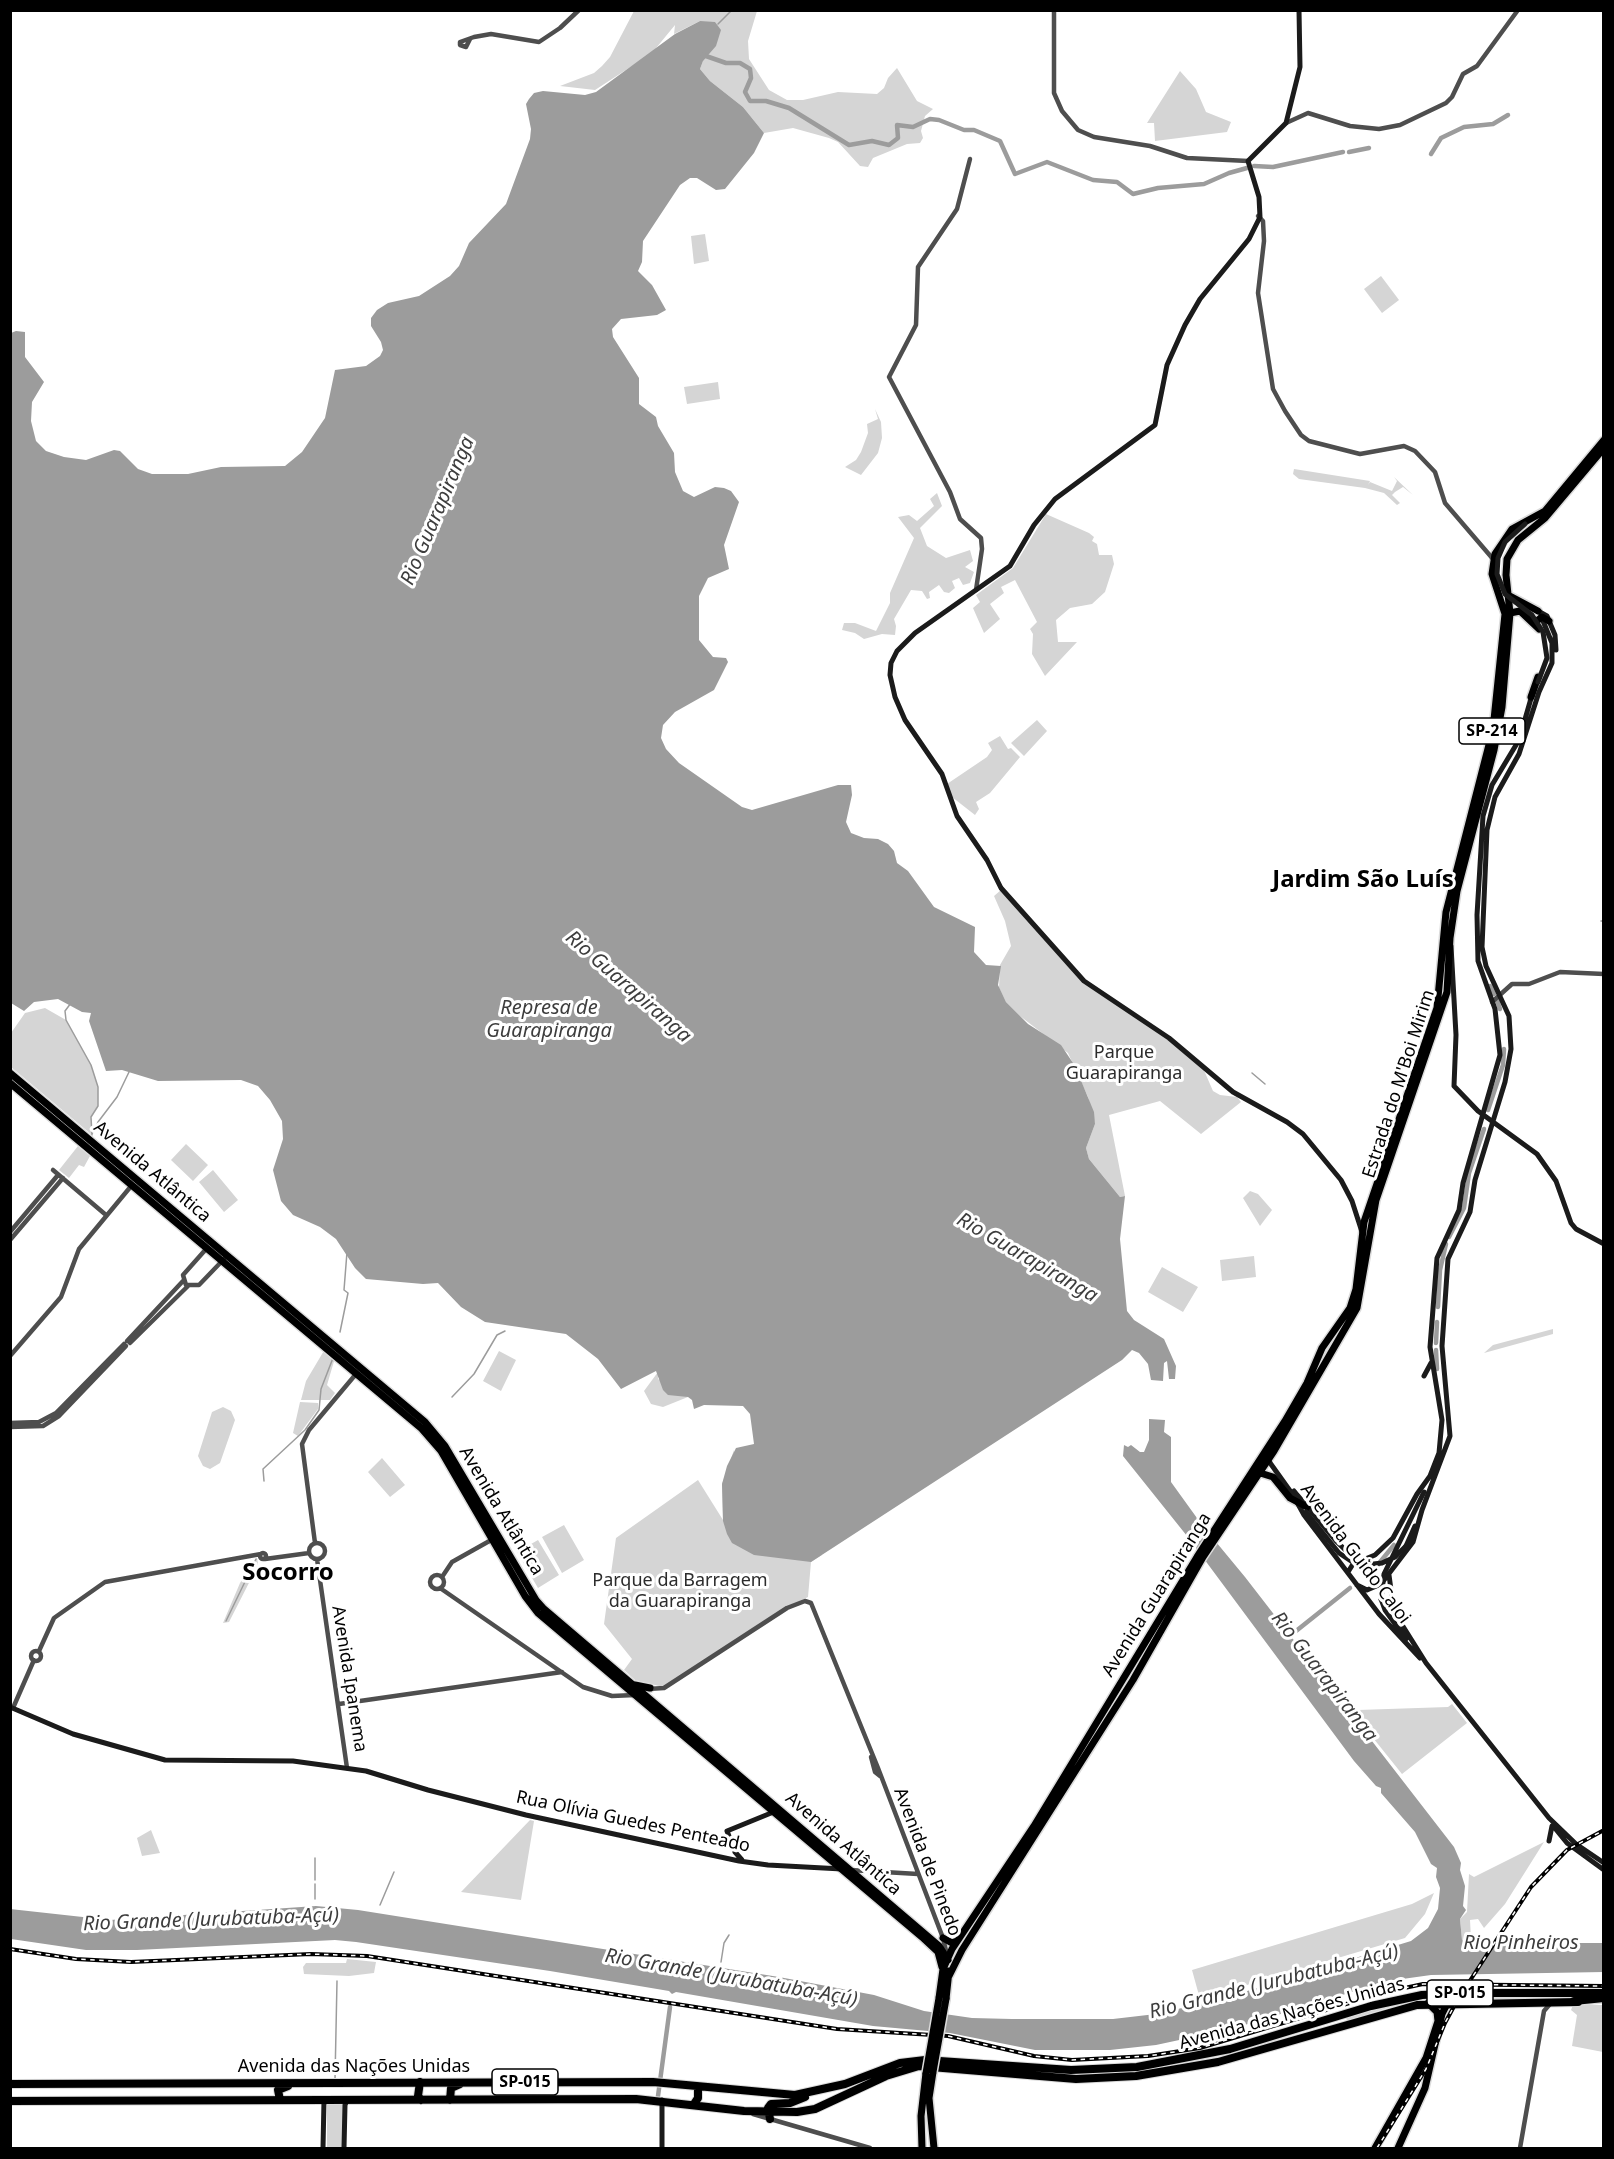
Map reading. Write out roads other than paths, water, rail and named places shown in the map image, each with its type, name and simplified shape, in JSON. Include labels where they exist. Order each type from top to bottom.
[{"type":"highway","name":"Avenida das Nações Unidas","points":[[11,2088],[28,2083],[656,2082],[783,2096],[808,2094],[844,2084],[900,2063],[925,2060],[1071,2070],[1137,2067],[1230,2049],[1388,2001],[1438,1994],[1604,1993]]},
{"type":"highway","name":"SP-015","points":[[1574,2001],[1604,2000]]},
{"type":"highway","name":"Avenida das Nações Unidas","points":[[698,2104],[769,2115],[798,2112],[815,2109],[886,2076],[919,2066],[932,2065],[1076,2079],[1136,2076],[1218,2062],[1395,2009],[1428,2003],[1574,2001]]},
{"type":"highway","points":[[1339,2026],[1344,2021],[1341,2014]]},
{"type":"highway","points":[[236,2100],[265,2094],[267,2088],[264,2082]]},
{"type":"highway","points":[[280,2100],[277,2093],[282,2086],[315,2082]]},
{"type":"highway","points":[[347,2082],[352,2090],[347,2100]]},
{"type":"highway","points":[[410,2082],[414,2090],[410,2100]]},
{"type":"highway","points":[[420,2082],[418,2096],[421,2100]]},
{"type":"highway","points":[[450,2100],[450,2090],[453,2086],[477,2082]]},
{"type":"highway","points":[[560,2100],[564,2090],[561,2082]]},
{"type":"highway","points":[[572,2082],[568,2085],[567,2094],[572,2100]]},
{"type":"highway","points":[[698,2086],[698,2104]]},
{"type":"highway","points":[[11,2088],[21,2101]]},
{"type":"highway","points":[[698,2104],[702,2094],[708,2088]]},
{"type":"highway","points":[[769,2115],[772,2103],[790,2103],[808,2094],[812,2101],[798,2112]]},
{"type":"highway","name":"Avenida das Nações Unidas","points":[[10,2101],[658,2100]]},
{"type":"highway","name":"SP-015","points":[[658,2100],[698,2104]]},
{"type":"main road","points":[[1299,10],[1300,72],[1286,123],[1248,161],[1260,205],[1260,220],[1209,286],[1185,325],[1167,365],[1158,418],[1152,429],[1055,499],[1034,525],[1010,566],[915,633],[897,651],[891,669],[892,686],[899,708],[942,774],[957,816],[987,860],[1001,888],[1084,981],[1169,1038],[1233,1092],[1287,1122],[1303,1134],[1341,1180],[1365,1239],[1365,1268]]},
{"type":"main road","points":[[1526,705],[1539,682],[1547,658],[1543,632],[1532,615],[1505,594],[1497,574],[1498,558],[1504,542],[1537,517],[1604,440]]},
{"type":"main road","name":"Estrada do M'Boi Mirim","points":[[1365,1268],[1377,1200],[1444,1002],[1453,879],[1483,771],[1496,712],[1505,625],[1503,593],[1506,566],[1512,548],[1522,536],[1545,518],[1604,448]]},
{"type":"main road","points":[[1493,555],[1512,528],[1537,517]]},
{"type":"main road","name":"Estrada do M'Boi Mirim","points":[[1360,1244],[1361,1225],[1439,1000],[1459,883],[1497,736],[1505,687],[1510,613],[1503,593],[1491,583],[1493,555]]},
{"type":"main road","points":[[1258,1471],[1273,1477],[1302,1507],[1339,1553],[1351,1561],[1365,1564],[1382,1563],[1395,1557],[1406,1546],[1441,1465],[1450,1436],[1442,1346],[1448,1259],[1470,1212],[1475,1180],[1509,1063],[1511,1039],[1509,1016],[1501,993],[1486,966],[1482,947],[1486,830],[1493,824],[1489,816],[1502,782],[1520,754],[1539,692],[1552,663],[1552,643],[1543,616],[1503,593]]},
{"type":"main road","points":[[1423,1660],[1382,1605],[1381,1583],[1424,1492],[1442,1434],[1431,1363],[1437,1258],[1459,1210],[1463,1183],[1498,1065],[1497,1023],[1478,961],[1477,915],[1483,816],[1492,785],[1516,747],[1526,705],[1545,653],[1534,626],[1520,611],[1510,613]]},
{"type":"main road","points":[[1534,626],[1543,616]]},
{"type":"main road","points":[[1448,954],[1456,1046],[1453,1084],[1483,1114],[1537,1154],[1556,1181],[1574,1227],[1604,1244]]},
{"type":"main road","points":[[1497,1023],[1509,1016]]},
{"type":"main road","points":[[1498,1034],[1499,1028],[1504,1025],[1511,1039]]},
{"type":"main road","name":"Avenida Atlântica","points":[[10,1073],[218,1248],[224,1258],[414,1422],[435,1443],[538,1613],[638,1693],[833,1860],[858,1873],[939,1946],[948,1958]]},
{"type":"main road","points":[[1414,1076],[1416,1086]]},
{"type":"main road","name":"Avenida Atlântica","points":[[10,1083],[207,1248],[224,1258],[365,1371],[435,1432],[536,1600],[634,1685],[638,1693]]},
{"type":"main road","points":[[132,1185],[136,1183],[145,1187]]},
{"type":"main road","name":"Avenida Guarapiranga","points":[[1258,1471],[1265,1452],[1304,1388],[1322,1348],[1350,1308],[1356,1289],[1360,1244]]},
{"type":"main road","points":[[207,1248],[218,1248]]},
{"type":"main road","name":"Avenida Guarapiranga","points":[[942,1998],[943,1969],[959,1939],[1034,1826],[1216,1532],[1274,1451],[1358,1308],[1365,1268]]},
{"type":"main road","points":[[1424,1376],[1431,1363]]},
{"type":"main road","points":[[356,1374],[359,1370],[365,1371]]},
{"type":"main road","points":[[1433,1373],[1441,1375],[1445,1389]]},
{"type":"main road","name":"Avenida Guido Caloi","points":[[1274,1451],[1274,1462],[1278,1471],[1384,1621],[1423,1660],[1562,1835],[1604,1863]]},
{"type":"main road","points":[[1265,1452],[1268,1460]]},
{"type":"main road","name":"Avenida Guido Caloi","points":[[1268,1460],[1302,1507],[1389,1593],[1394,1612],[1423,1660]]},
{"type":"main road","points":[[1258,1471],[1279,1478]]},
{"type":"main road","points":[[1348,1572],[1358,1560],[1371,1557],[1393,1538],[1417,1494],[1430,1476]]},
{"type":"main road","points":[[1358,1585],[1371,1589],[1389,1574],[1413,1542],[1422,1509]]},
{"type":"main road","points":[[1352,1556],[1371,1557]]},
{"type":"main road","name":"Avenida Guarapiranga","points":[[949,1976],[962,1950],[1119,1703],[1168,1620],[1193,1569]]},
{"type":"main road","points":[[1389,1574],[1389,1593]]},
{"type":"main road","points":[[1167,1608],[1170,1611],[1168,1620]]},
{"type":"main road","points":[[634,1685],[650,1688]]},
{"type":"main road","points":[[1114,1694],[1119,1703]]},
{"type":"main road","name":"Rua Olívia Guedes Penteado","points":[[12,1706],[73,1734],[165,1760],[293,1761],[347,1767],[424,1788],[581,1824],[730,1856],[735,1852]]},
{"type":"main road","points":[[744,1861],[735,1852],[727,1831],[777,1811]]},
{"type":"main road","name":"Avenida Guido Caloi","points":[[1549,1818],[1552,1825],[1562,1835],[1604,1870]]},
{"type":"main road","name":"Rua Olívia Guedes Penteado","points":[[581,1824],[744,1861],[850,1870]]},
{"type":"main road","points":[[1549,1841],[1552,1825]]},
{"type":"main road","points":[[824,1868],[833,1860]]},
{"type":"main road","name":"Avenida Atlântica","points":[[833,1860],[840,1869],[936,1949],[943,1969]]},
{"type":"main road","points":[[943,1938],[952,1943],[959,1939]]},
{"type":"main road","points":[[922,2148],[921,2116],[942,1998],[949,1976],[948,1958]]},
{"type":"main road","points":[[1375,2148],[1430,2059],[1442,2014],[1448,2002]]},
{"type":"main road","points":[[1398,2148],[1424,2091],[1438,2020],[1437,2012],[1428,2003]]},
{"type":"main road","points":[[929,2072],[934,2148]]},
{"type":"main road","points":[[323,2148],[324,2100]]},
{"type":"main road","points":[[344,2148],[347,2100]]},
{"type":"main road","points":[[658,2100],[662,2148]]},
{"type":"street","points":[[467,41],[491,34],[539,42],[554,33],[579,10]]},
{"type":"street","points":[[1053,10],[1054,93],[1062,111],[1078,130],[1094,136],[1142,144],[1187,158],[1248,161]]},
{"type":"street","points":[[1286,123],[1296,116],[1308,114],[1350,126],[1379,129],[1396,126],[1446,103],[1452,97],[1463,74],[1477,66],[1518,10]]},
{"type":"street","points":[[970,159],[957,209],[918,267],[916,325],[890,377],[950,492],[960,519],[981,538],[982,549],[976,590]]},
{"type":"street","points":[[1260,220],[1264,248],[1258,289],[1273,389],[1301,435],[1311,441],[1368,454],[1404,446],[1410,448],[1435,472],[1447,505],[1493,555]]},
{"type":"street","points":[[1492,1002],[1509,986],[1529,984],[1564,971],[1604,974]]},
{"type":"street","points":[[1504,1002],[1509,986]]},
{"type":"street","points":[[53,1170],[106,1215]]},
{"type":"street","points":[[10,1232],[60,1177]]},
{"type":"street","points":[[10,1240],[60,1177]]},
{"type":"street","points":[[10,1356],[61,1297],[79,1249],[132,1185]]},
{"type":"street","points":[[10,1425],[44,1426],[54,1420],[183,1284],[207,1248]]},
{"type":"street","points":[[183,1284],[199,1285],[224,1258]]},
{"type":"street","points":[[309,1553],[315,1543],[303,1464],[303,1440],[356,1374]]},
{"type":"street","points":[[441,1586],[441,1577],[452,1562],[492,1539],[502,1542]]},
{"type":"street","points":[[12,1706],[34,1660],[41,1658],[39,1651],[54,1618],[105,1582],[252,1556],[276,1558],[309,1553],[317,1559],[324,1556],[325,1550],[320,1543],[315,1543]]},
{"type":"street","name":"Avenida Ipanema","points":[[317,1559],[347,1767]]},
{"type":"street","points":[[441,1577],[433,1576],[430,1582],[433,1587],[441,1586],[575,1682],[612,1696],[638,1693],[650,1688]]},
{"type":"street","name":"Avenida de Pinedo","points":[[650,1688],[664,1688],[787,1608],[805,1601],[812,1605],[943,1938],[948,1958]]},
{"type":"street","points":[[339,1704],[564,1674]]},
{"type":"street","points":[[564,1674],[564,1682]]},
{"type":"street","name":"Avenida de Pinedo","points":[[870,1752],[875,1772],[880,1776]]},
{"type":"street","points":[[858,1873],[918,1874]]},
{"type":"street","points":[[1520,2148],[1545,2011],[1552,2002]]},
{"type":"street","points":[[769,2115],[870,2148]]},
{"type":"water","name":"Represa de Guarapiranga","points":[[700,21],[715,22],[721,30],[716,46],[703,61],[700,69],[710,81],[743,107],[764,133],[754,153],[725,189],[716,190],[697,178],[690,178],[680,185],[643,241],[642,262],[638,271],[652,285],[666,310],[657,315],[621,319],[612,329],[613,337],[639,378],[639,404],[656,417],[658,426],[674,453],[675,472],[683,491],[694,497],[715,487],[724,488],[731,491],[739,502],[724,545],[729,569],[708,578],[699,596],[699,640],[713,657],[726,658],[728,662],[714,690],[675,712],[663,725],[661,738],[666,749],[679,763],[742,807],[752,810],[838,785],[851,785],[852,795],[846,822],[851,833],[864,838],[878,839],[888,844],[894,851],[897,863],[908,871],[934,907],[975,927],[974,952],[986,965],[1001,966],[998,985],[1006,1002],[1028,1024],[1061,1045],[1075,1066],[1094,1112],[1095,1124],[1086,1148],[1089,1159],[1120,1197],[1125,1196],[1120,1239],[1127,1311],[1134,1320],[1164,1339],[1176,1366],[1175,1379],[1169,1379],[1167,1361],[1164,1363],[1163,1381],[1151,1380],[1148,1364],[1139,1353],[1132,1350],[1122,1360],[811,1562],[754,1555],[732,1543],[727,1534],[723,1521],[722,1484],[727,1466],[736,1448],[754,1444],[750,1414],[743,1406],[704,1405],[694,1409],[692,1400],[688,1397],[668,1395],[663,1390],[656,1371],[621,1389],[598,1359],[566,1334],[485,1322],[461,1307],[438,1283],[423,1284],[366,1279],[355,1268],[336,1239],[320,1227],[293,1215],[281,1201],[273,1170],[283,1139],[282,1121],[270,1100],[258,1086],[241,1080],[158,1081],[122,1070],[106,1071],[89,1021],[91,1013],[82,1012],[58,999],[34,1002],[24,1011],[11,1003],[11,333],[25,332],[25,357],[44,382],[32,402],[31,421],[36,441],[46,451],[64,457],[86,460],[114,450],[120,451],[138,469],[152,474],[188,474],[221,467],[285,466],[302,452],[325,418],[335,370],[366,366],[380,356],[383,350],[381,342],[371,326],[371,318],[377,310],[388,303],[419,296],[450,276],[459,266],[469,243],[506,204],[530,139],[531,129],[526,104],[534,93],[543,91],[585,95],[596,92],[675,34]]},
{"type":"water","points":[[1149,1419],[1165,1420],[1164,1432],[1171,1437],[1171,1482],[1202,1525],[1245,1577],[1454,1847],[1461,1863],[1460,1870],[1465,1886],[1463,1906],[1466,1910],[1460,1919],[1462,1940],[1468,1943],[1603,1943],[1604,1972],[1431,1975],[1388,1981],[1235,2028],[1156,2045],[1110,2050],[1035,2050],[950,2033],[873,2026],[676,1992],[672,1994],[669,1991],[550,1971],[356,1942],[335,1940],[137,1950],[86,1950],[11,1939],[10,1909],[110,1920],[316,1906],[358,1910],[779,1977],[874,1995],[924,2011],[972,2018],[1012,2019],[1113,2019],[1156,2014],[1221,1999],[1411,1941],[1428,1928],[1438,1909],[1440,1888],[1436,1877],[1437,1868],[1431,1864],[1415,1832],[1381,1793],[1381,1788],[1376,1786],[1354,1761],[1187,1536],[1123,1456],[1124,1445],[1128,1447],[1131,1445],[1140,1452],[1144,1452],[1149,1440]]},
{"type":"waterway","points":[[718,24],[732,10]]},
{"type":"waterway","name":"Rio Guarapiranga","points":[[703,55],[726,63],[740,63],[750,69],[751,78],[745,92],[750,101],[766,101],[789,108],[849,145],[872,141],[889,145],[898,138],[897,125],[913,127],[930,119],[939,120],[964,130],[974,130],[1000,141],[1015,174],[1047,162],[1093,180],[1117,182],[1133,194],[1158,188],[1204,184],[1247,168]]},
{"type":"waterway","name":"Rio Guarapiranga","points":[[1431,154],[1441,138],[1464,127],[1493,124],[1508,115]]},
{"type":"waterway","name":"Rio Guarapiranga","points":[[1349,152],[1369,148]]},
{"type":"waterway","name":"Rio Guarapiranga","points":[[1254,166],[1273,167],[1343,152]]},
{"type":"waterway","points":[[1490,986],[1494,994]]},
{"type":"waterway","points":[[1497,1000],[1500,1009]]},
{"type":"waterway","points":[[71,1003],[65,1011],[66,1020],[91,1065],[98,1087],[98,1106],[91,1117],[92,1135]]},
{"type":"waterway","points":[[1488,1110],[1503,1065],[1504,1049]]},
{"type":"waterway","points":[[92,1134],[117,1097],[129,1072]]},
{"type":"waterway","points":[[1252,1073],[1265,1084]]},
{"type":"waterway","points":[[1449,1237],[1464,1208],[1469,1173],[1484,1129]]},
{"type":"waterway","points":[[1438,1307],[1440,1270],[1446,1244]]},
{"type":"waterway","points":[[340,1332],[348,1293],[344,1290],[347,1252]]},
{"type":"waterway","points":[[1436,1343],[1437,1322]]},
{"type":"waterway","points":[[452,1397],[474,1374],[497,1335],[505,1331]]},
{"type":"waterway","points":[[1436,1350],[1437,1369]]},
{"type":"waterway","points":[[264,1481],[263,1469],[305,1430],[319,1410],[321,1389],[333,1358]]},
{"type":"waterway","points":[[1376,1567],[1394,1545]]},
{"type":"waterway","points":[[226,1621],[256,1559]]},
{"type":"waterway","points":[[1286,1639],[1350,1588]]},
{"type":"waterway","points":[[315,1858],[315,1880]]},
{"type":"waterway","points":[[380,1905],[394,1872]]},
{"type":"waterway","name":"Rio Grande (Jurubatuba-Açú)","points":[[315,1884],[315,1899]]},
{"type":"waterway","name":"Rio Grande (Jurubatuba-Açú)","points":[[721,1962],[724,1943],[729,1935]]},
{"type":"waterway","points":[[335,2079],[337,1981]]},
{"type":"waterway","points":[[658,2096],[670,2007]]},
{"type":"railway","points":[[1377,2148],[1426,2069],[1445,2023],[1458,1999],[1531,1887],[1567,1850],[1604,1830]]},
{"type":"railway","points":[[10,1949],[76,1959],[131,1962],[311,1954],[367,1956],[837,2029],[948,2036],[1034,2056],[1072,2060],[1148,2056],[1200,2048],[1386,1992],[1423,1984],[1604,1986]]},
{"type":"district","name":"Jardim São Luís","points":[[1363,880]]},
{"type":"district","name":"Socorro","points":[[288,1573]]},
{"type":"park label","name":"Parque Guarapiranga","points":[[1124,1063]]},
{"type":"park label","name":"Parque da Barragem da Guarapiranga","points":[[680,1591]]},
{"type":"water label","name":"Rio Pinheiros","points":[[1521,1943]]}]
